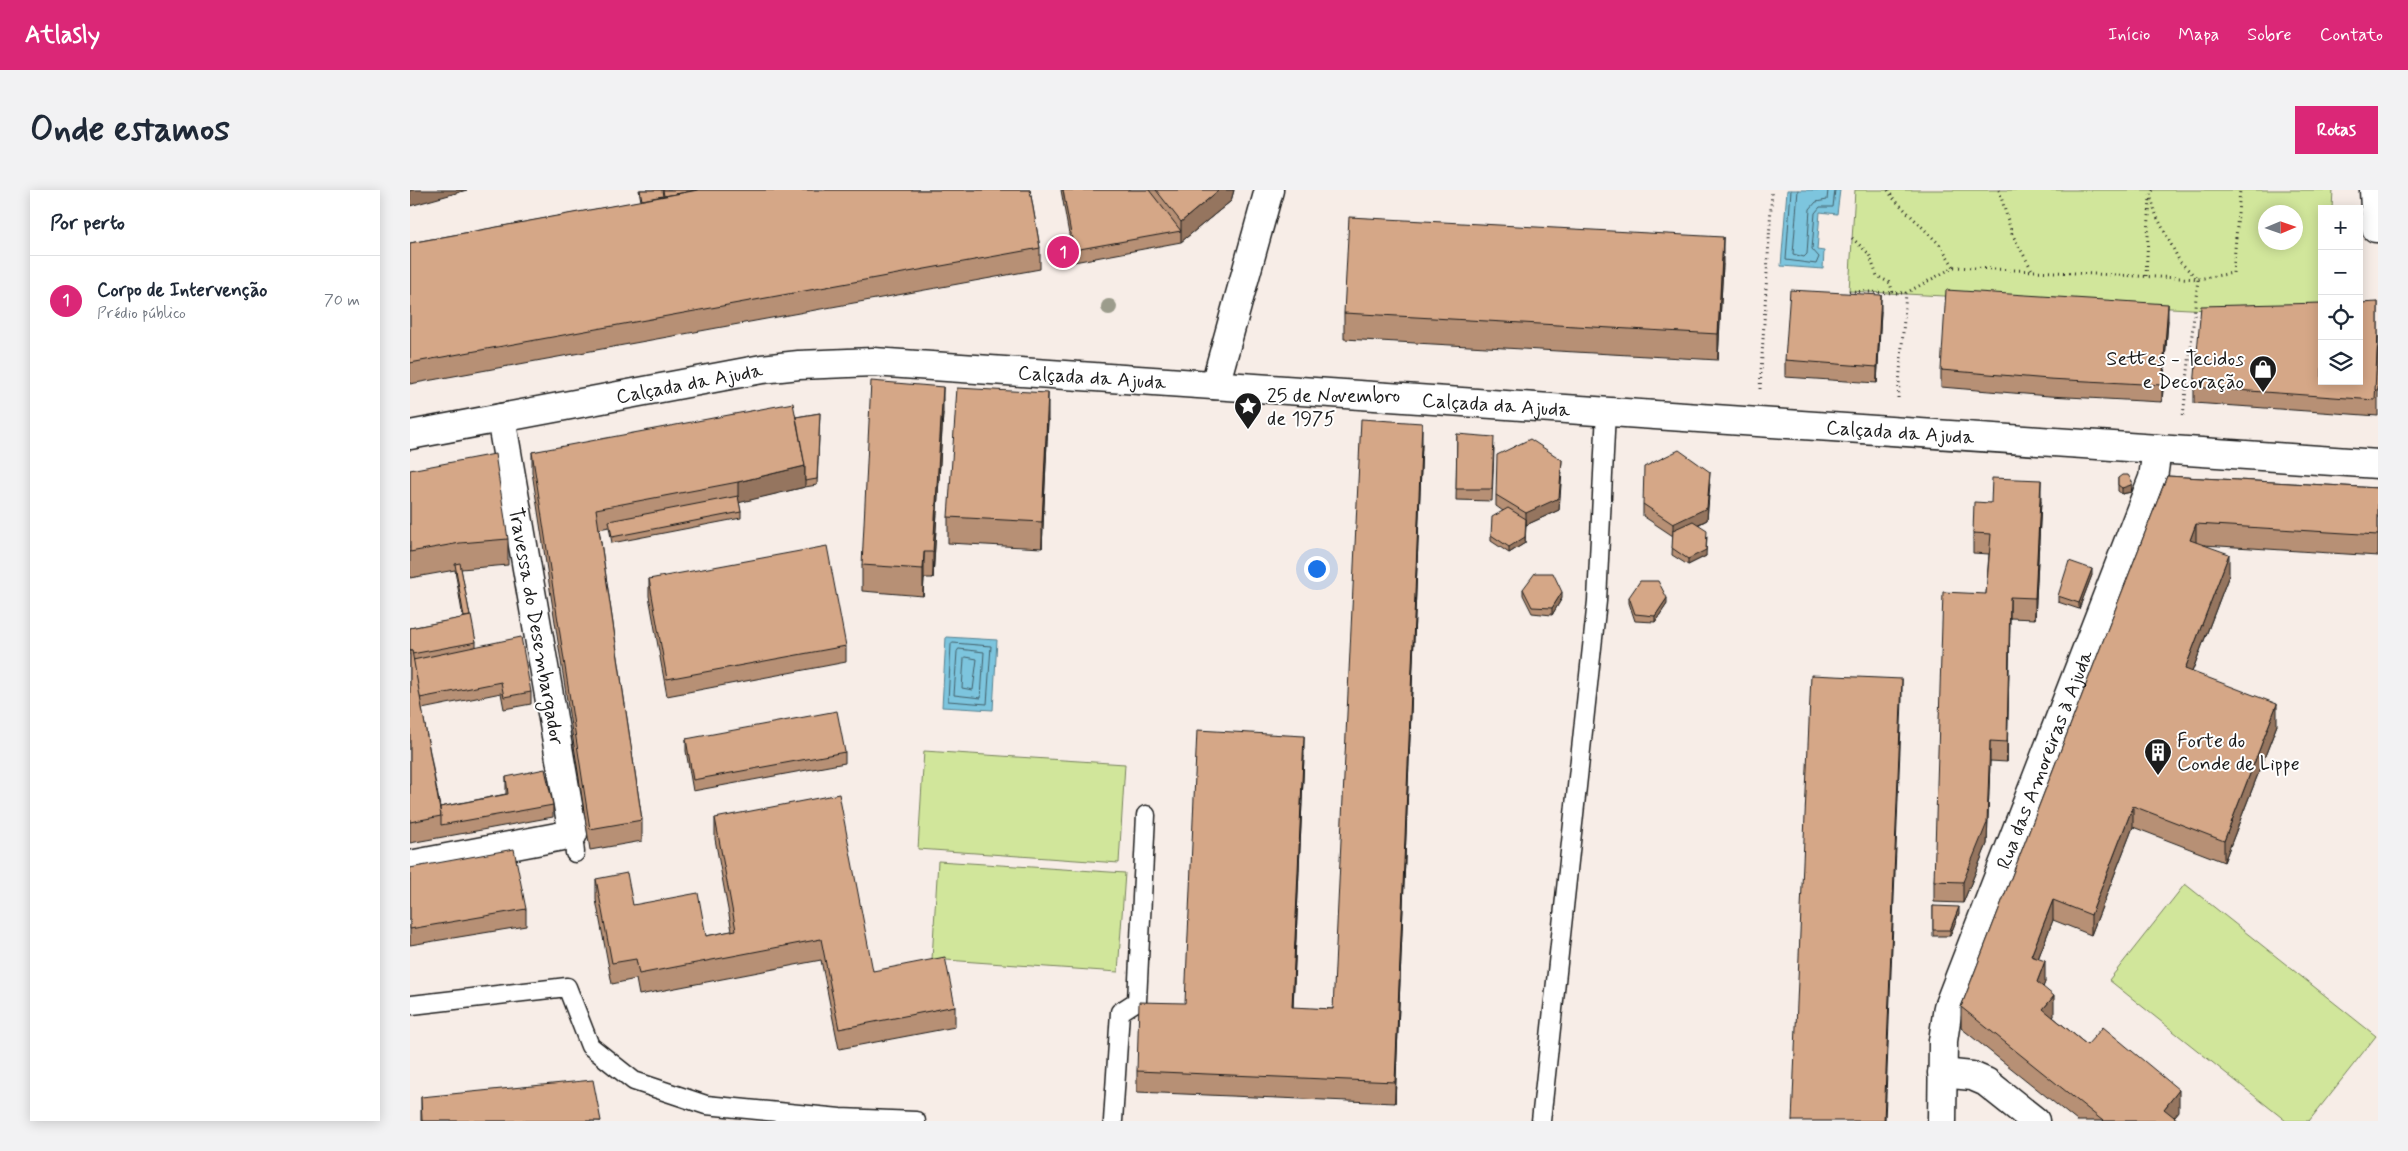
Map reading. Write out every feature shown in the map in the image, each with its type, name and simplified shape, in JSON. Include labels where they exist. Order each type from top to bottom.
[{"type":"street","points":[[1215,385],[1270,190]]},
{"type":"street","points":[[2374,190],[2376,228],[2378,228]]},
{"type":"street","name":"Calçada da Ajuda","points":[[410,435],[762,369],[836,362],[873,362],[2378,464]]},
{"type":"street","name":"Travessa do Desembargador","points":[[410,865],[574,844],[500,418]]},
{"type":"street","name":"Rua das Amoreiras à Ajuda","points":[[1942,1121],[1943,1032],[1948,1007],[2153,478],[2169,449]]},
{"type":"street","points":[[1942,1073],[1972,1076],[1986,1082],[2035,1121]]},
{"type":"lane","points":[[1541,1121],[1597,601],[1606,411]]},
{"type":"lane","points":[[1113,1121],[1120,1012],[1137,1001],[1146,815]]},
{"type":"lane","points":[[412,1006],[567,987],[590,1046],[634,1081],[706,1105],[840,1118],[916,1121]]},
{"type":"path","points":[[1759,422],[1772,190]]},
{"type":"path","points":[[1888,190],[1893,198],[1940,245],[1954,267]]},
{"type":"path","points":[[1999,190],[2012,234],[2032,270]]},
{"type":"path","points":[[2146,276],[2150,194],[2153,190]]},
{"type":"path","points":[[1849,291],[1906,293],[1954,267],[2198,279],[2233,273],[2240,190]]},
{"type":"path","points":[[2150,194],[2156,215],[2180,262],[2198,279]]},
{"type":"path","points":[[1852,238],[1869,254],[1877,276],[1890,283],[1892,293]]},
{"type":"path","points":[[2169,449],[2184,399],[2198,279]]},
{"type":"path","points":[[1896,430],[1906,293]]},
{"type":"green space","points":[[1855,190],[2333,190],[2332,205],[2318,205],[2318,316],[1849,291]]},
{"type":"green space","points":[[924,751],[1125,764],[1119,863],[918,849]]},
{"type":"green space","points":[[938,861],[1125,873],[1118,972],[932,959]]},
{"type":"green space","points":[[2185,884],[2376,1036],[2309,1121],[2286,1121],[2109,980]]},
{"type":"water","points":[[1787,190],[1840,190],[1837,214],[1820,212],[1817,250],[1824,251],[1823,269],[1781,266]]},
{"type":"water","points":[[946,637],[997,640],[993,710],[942,707]]},
{"type":"building","points":[[640,190],[662,190],[663,196],[642,200]]},
{"type":"building","points":[[663,190],[698,190],[664,196]]},
{"type":"building","points":[[698,190],[1030,190],[1040,248],[410,363],[410,243]]},
{"type":"building","points":[[1063,190],[1149,190],[1181,231],[1074,250]]},
{"type":"building","points":[[1156,190],[1219,190],[1181,222]]},
{"type":"building","points":[[1349,217],[1723,237],[1718,334],[1344,313]]},
{"type":"building","points":[[1790,290],[1881,295],[1877,367],[1785,360]]},
{"type":"building","points":[[1946,290],[2168,304],[2162,385],[2049,379],[1941,370]]},
{"type":"building","points":[[2378,302],[2375,400],[2194,387],[2201,306],[2318,303],[2318,385],[2363,385],[2363,303]]},
{"type":"building","points":[[2378,336],[2378,390],[2375,390]]},
{"type":"building","points":[[871,381],[943,387],[933,552],[924,552],[923,569],[862,565]]},
{"type":"building","points":[[957,388],[1048,393],[1042,522],[948,517]]},
{"type":"building","points":[[793,403],[805,466],[738,482],[596,509],[642,820],[590,829],[532,452]]},
{"type":"building","points":[[820,413],[817,479],[805,481],[805,466],[796,417]]},
{"type":"building","points":[[1361,419],[1422,423],[1395,1082],[1137,1071],[1139,1002],[1185,1003],[1197,730],[1304,736],[1292,1007],[1333,1009]]},
{"type":"building","points":[[1457,434],[1494,437],[1492,489],[1456,489]]},
{"type":"building","points":[[1530,439],[1562,460],[1559,498],[1526,513],[1496,495],[1497,455]]},
{"type":"building","points":[[1679,450],[1710,472],[1707,508],[1673,524],[1643,504],[1644,467]]},
{"type":"building","points":[[495,454],[508,539],[460,543],[410,552],[410,470]]},
{"type":"building","points":[[2122,475],[2128,475],[2132,481],[2131,485],[2122,488],[2118,485],[2118,478]]},
{"type":"building","name":"Forte do Conde de Lippe","points":[[2167,476],[2378,488],[2378,535],[2196,524],[2190,540],[2229,554],[2185,669],[2277,704],[2224,841],[2133,806],[2091,915],[2053,900],[2031,956],[2045,961],[2037,982],[2054,996],[2043,1009],[2087,1045],[2103,1027],[2179,1090],[2164,1109],[2179,1121],[2103,1121],[1961,1007]]},
{"type":"building","points":[[1992,478],[2041,480],[2035,598],[2010,597],[2007,742],[1990,741],[1987,823],[1963,882],[1934,881],[1943,592],[1986,594],[1991,534],[1973,533],[1974,502],[1991,503]]},
{"type":"building","points":[[738,496],[741,512],[612,537],[609,521]]},
{"type":"building","points":[[1508,508],[1526,519],[1525,537],[1509,547],[1491,535],[1492,517]]},
{"type":"building","points":[[1693,521],[1707,530],[1706,550],[1688,559],[1672,548],[1673,530]]},
{"type":"building","points":[[827,546],[846,646],[667,679],[649,579]]},
{"type":"building","points":[[2069,561],[2092,569],[2079,603],[2058,596]]},
{"type":"building","points":[[460,563],[470,616],[464,617],[455,564]]},
{"type":"building","points":[[1535,573],[1553,573],[1562,592],[1552,608],[1532,607],[1523,589]]},
{"type":"building","points":[[1640,581],[1658,581],[1667,598],[1655,616],[1635,614],[1629,597]]},
{"type":"building","points":[[471,616],[476,642],[412,654],[412,651],[410,651],[410,628]]},
{"type":"building","points":[[521,637],[531,692],[504,697],[501,682],[420,698],[413,660]]},
{"type":"building","points":[[410,651],[412,651],[441,816],[410,822]]},
{"type":"building","points":[[1811,675],[1902,679],[1884,1121],[1792,1121]]},
{"type":"building","points":[[837,711],[845,752],[693,780],[686,739]]},
{"type":"building","points":[[545,769],[553,805],[441,825],[440,807],[508,794],[506,777]]},
{"type":"building","points":[[839,794],[873,971],[945,957],[955,1006],[839,1029],[821,939],[639,974],[636,959],[612,963],[596,879],[627,873],[633,905],[698,893],[706,936],[736,930],[715,818]]},
{"type":"building","points":[[514,849],[526,909],[410,929],[410,868]]},
{"type":"building","points":[[1933,906],[1959,907],[1950,930],[1933,930]]},
{"type":"building","points":[[593,1080],[601,1121],[422,1121],[421,1097]]},
{"type":"place","name":"Corpo de Intervenção","points":[[1063,252]]},
{"type":"place","name":"Settes - Tecidos e Decoração","points":[[2263,393]]},
{"type":"place","name":"25 de Novembro de 1975","points":[[1248,430]]},
{"type":"place","name":"Forte do Conde de Lippe","points":[[2158,776]]}]
